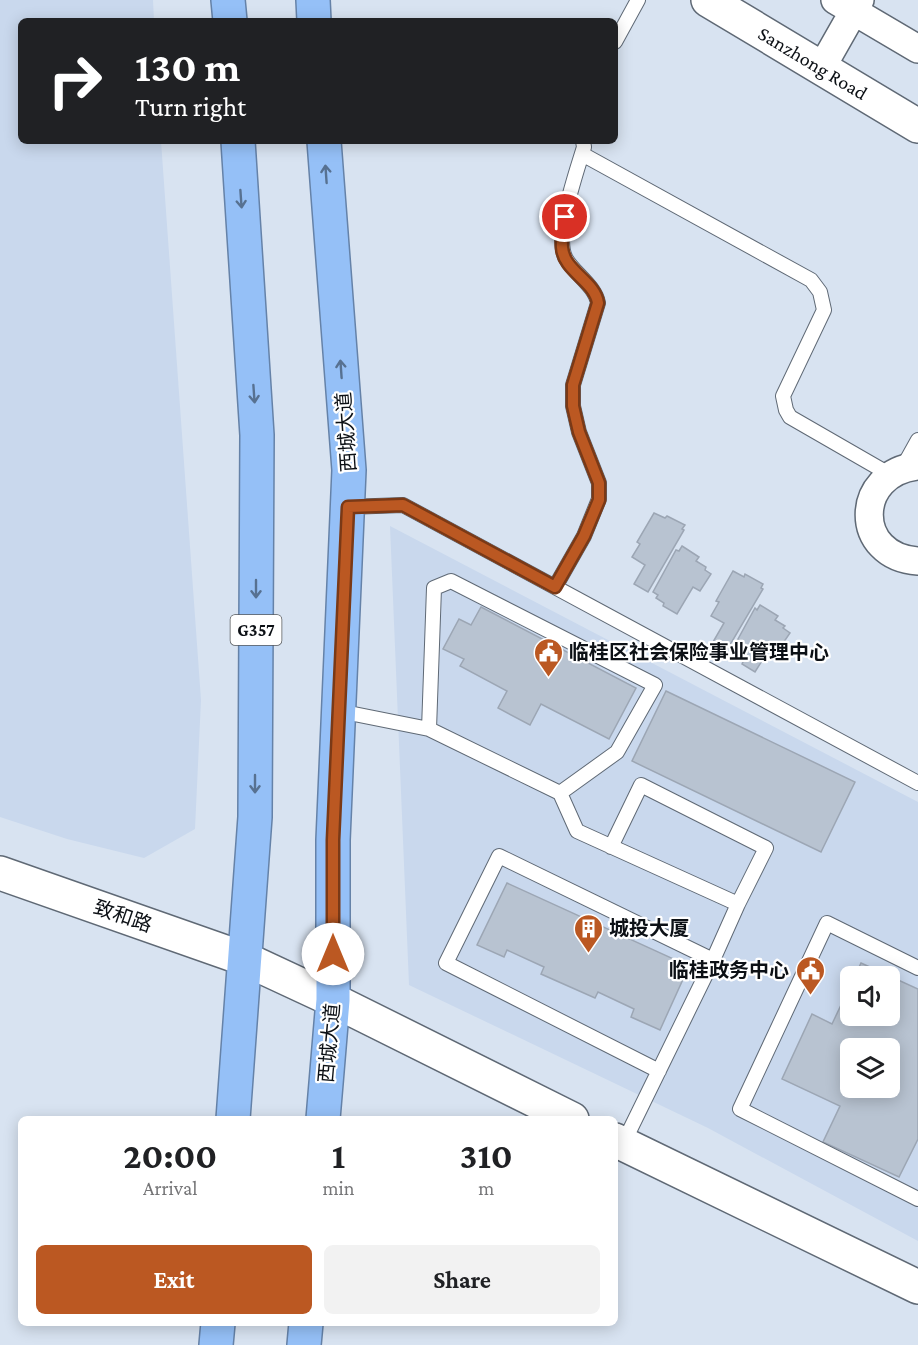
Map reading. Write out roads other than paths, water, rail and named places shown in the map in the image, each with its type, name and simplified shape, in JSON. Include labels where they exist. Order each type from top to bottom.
[{"type":"highway","points":[[228,0],[230,18]]},
{"type":"highway","points":[[313,0],[314,18]]},
{"type":"highway","name":"G357","points":[[233,1116],[255,817],[257,435],[238,144]]},
{"type":"highway","name":"西城大道","points":[[323,1116],[333,1000],[333,840],[349,470],[324,144]]},
{"type":"highway","points":[[216,1345],[218,1326]]},
{"type":"highway","points":[[304,1345],[306,1326]]},
{"type":"main road","name":"Sanzhong Road","points":[[708,0],[918,126]]},
{"type":"main road","name":"致和路","points":[[0,873],[245,959],[333,1000],[566,1116]]},
{"type":"main road","points":[[619,1142],[918,1287]]},
{"type":"street","points":[[822,67],[850,3],[918,49]]},
{"type":"street","points":[[904,469],[878,485],[871,499],[869,514],[871,529],[878,543],[891,554],[906,561],[918,561]]},
{"type":"lane","points":[[618,37],[638,0]]},
{"type":"lane","points":[[555,587],[584,536],[599,500],[599,483],[579,432],[573,406],[573,385],[598,303],[597,296],[564,257],[562,247],[568,199],[583,147],[811,280],[820,292],[824,310],[783,396],[790,417],[904,469],[918,440]]},
{"type":"lane","points":[[348,507],[403,505],[918,783]]},
{"type":"lane","points":[[429,729],[434,588],[451,581],[655,685],[617,752],[560,793]]},
{"type":"lane","points":[[339,711],[429,729],[560,793],[577,831],[738,904]]},
{"type":"lane","points":[[611,847],[641,785],[766,848],[659,1071],[619,1142]]},
{"type":"lane","points":[[659,1071],[446,963],[499,856],[713,960]]},
{"type":"lane","points":[[918,968],[826,923],[740,1109],[918,1199]]},
{"type":"place","name":"临桂区社会保险事业管理中心","points":[[548,678]]},
{"type":"place","name":"城投大厦","points":[[588,954]]},
{"type":"place","name":"临桂政务中心","points":[[810,996]]}]
